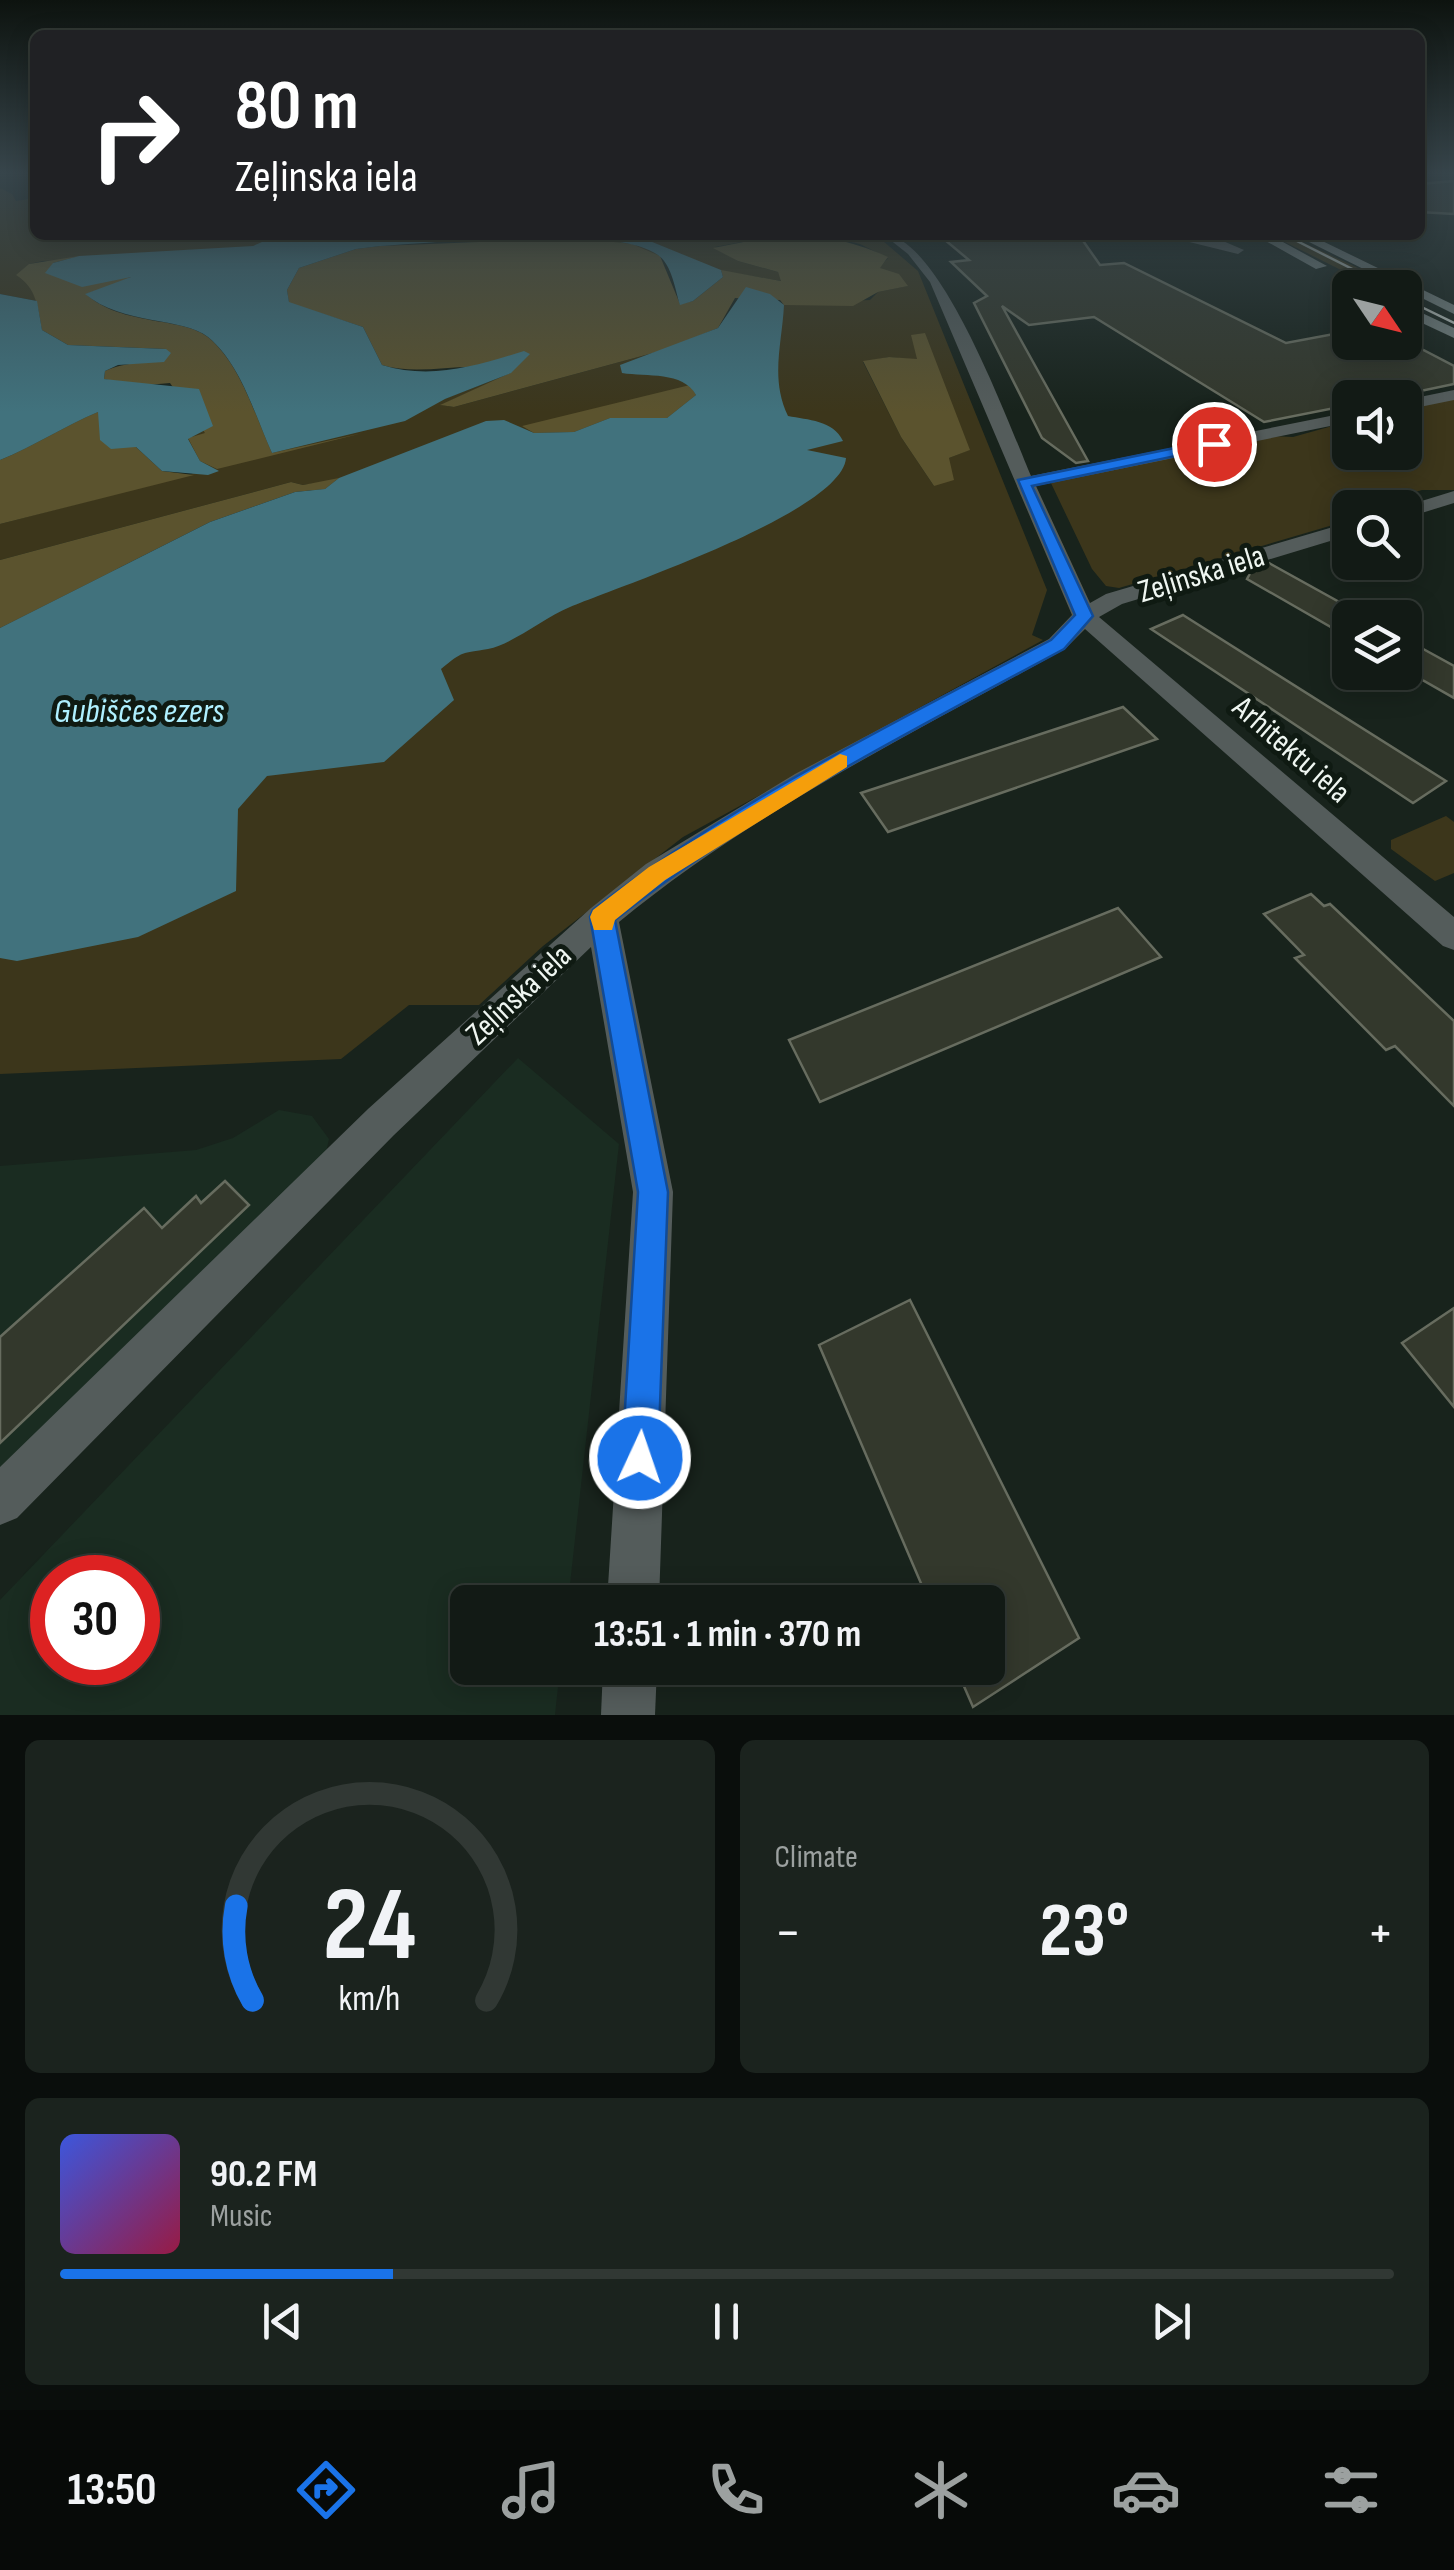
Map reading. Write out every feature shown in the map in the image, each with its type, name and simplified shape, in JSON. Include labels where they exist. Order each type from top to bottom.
[{"type":"street","points":[[909,252],[930,271],[1084,616]]},
{"type":"street","points":[[1295,252],[1332,271]]},
{"type":"street","points":[[1337,252],[1454,310]]},
{"type":"street","points":[[1422,318],[1454,334]]},
{"type":"street","points":[[1422,402],[1454,396]]},
{"type":"street","points":[[1024,483],[1332,420]]},
{"type":"street","points":[[1422,507],[1454,497]]},
{"type":"street","name":"Zeļinska iela","points":[[0,1501],[381,1122],[602,917],[657,873],[804,780],[1057,644],[1084,616],[1114,599],[1332,533]]},
{"type":"street","name":"Arhitektu iela","points":[[1084,616],[1454,936]]},
{"type":"street","points":[[602,917],[653,1192],[634,1585]]},
{"type":"street","points":[[628,1715],[629,1685]]},
{"type":"shaded area","points":[[0,252],[264,252],[43,261],[29,264],[28,282],[37,301],[0,294]]},
{"type":"shaded area","points":[[347,252],[651,252],[660,256],[680,304],[693,301],[723,277],[721,270],[781,281],[778,272],[721,252],[876,252],[888,257],[880,268],[899,274],[908,286],[878,292],[853,306],[784,305],[780,300],[735,298],[718,328],[664,350],[454,407],[440,405],[510,373],[479,367],[415,369],[382,365],[363,327],[289,303],[287,290],[299,268]]},
{"type":"shaded area","points":[[644,252],[723,252],[738,261],[778,272],[782,281]]},
{"type":"shaded area","points":[[876,252],[896,252],[918,271],[1047,590],[1032,635],[1043,640],[683,837],[543,946],[479,1005],[409,1005],[341,1059],[0,1074],[0,628],[80,584],[337,480],[303,485],[291,482],[0,560],[0,524],[193,474],[96,421],[0,460],[0,364],[361,431],[511,373],[441,405],[454,407],[664,350],[707,361],[667,418],[749,305],[870,300],[878,292],[907,286],[879,268],[888,258]],"holes":[[[889,357],[918,360],[969,450],[949,458],[934,486],[901,437],[863,362]]]},
{"type":"shaded area","points":[[1305,252],[1324,252],[1362,270],[1341,270]]},
{"type":"shaded area","points":[[79,256],[53,263],[133,278],[86,294],[101,304],[134,317],[198,331],[220,349],[246,392],[272,453],[363,433],[217,469],[200,461],[188,438],[205,433],[170,383],[136,386],[104,379],[105,371],[144,361],[166,349],[68,345],[42,330],[32,292],[16,275],[29,264]]},
{"type":"shaded area","points":[[925,333],[970,450],[949,458],[954,480],[934,486],[901,437],[863,361],[889,357],[917,359],[911,335]]},
{"type":"shaded area","points":[[690,385],[696,395],[667,418],[610,418],[574,432],[534,433],[522,426]]},
{"type":"shaded area","points":[[1454,399],[1454,490],[1332,490],[1332,525],[1119,588],[1106,586],[1092,569],[1050,481],[1270,436],[1293,437],[1332,426],[1332,470],[1422,470],[1422,406]]},
{"type":"shaded area","points":[[98,412],[162,471],[194,475],[0,524],[0,460]]},
{"type":"shaded area","points":[[339,478],[325,489],[295,492],[210,522],[0,628],[0,560],[291,482],[303,485]]},
{"type":"shaded area","points":[[1446,816],[1454,822],[1454,873],[1435,881],[1391,849],[1391,840]]},
{"type":"shaded area","points":[[518,1058],[619,1144],[570,1585],[450,1585],[450,1685],[558,1685],[555,1715],[0,1715],[0,1600],[30,1569],[30,1685],[160,1685],[160,1555],[43,1555]]},
{"type":"shaded area","points":[[279,1110],[312,1116],[329,1139],[325,1157],[0,1472],[0,1166],[196,1150],[233,1138]]},
{"type":"water","points":[[347,252],[299,268],[287,290],[289,302],[363,327],[382,365],[436,371],[524,351],[530,354],[511,373],[445,399],[405,421],[272,453],[230,361],[208,337],[183,326],[116,311],[85,294],[131,277],[82,287],[45,273],[53,263],[79,256]]},
{"type":"water","points":[[651,252],[677,252],[721,270],[723,277],[693,301],[680,305],[670,271]]},
{"type":"water","name":"Gubiščes ezers","points":[[746,287],[770,294],[784,305],[779,389],[788,416],[819,422],[839,434],[843,441],[807,450],[846,458],[835,479],[808,501],[725,545],[570,607],[498,646],[459,656],[441,669],[454,700],[384,762],[267,776],[238,809],[236,891],[138,937],[17,961],[0,958],[0,628],[210,522],[295,492],[325,489],[339,478],[486,421],[504,420],[534,433],[574,432],[610,418],[667,418],[696,395],[690,387],[664,377],[622,373],[620,365],[718,328]]},
{"type":"water","points":[[0,294],[37,301],[42,330],[68,345],[166,349],[171,353],[164,362],[118,365],[105,371],[104,379],[199,389],[213,426],[188,439],[200,461],[219,471],[208,475],[162,471],[136,447],[111,449],[100,440],[98,412],[0,460]]},
{"type":"building","points":[[959,252],[1091,252],[1100,265],[1124,263],[1286,343],[1332,334],[1332,360],[1422,360],[1422,349],[1454,366],[1454,384],[1422,391],[1422,380],[1332,380],[1332,409],[1264,422],[1094,317],[1029,325],[1002,306],[1088,461],[1076,463],[1042,438],[974,303],[987,296],[951,262],[969,260]]},
{"type":"building","points":[[1269,563],[1336,600],[1332,600],[1332,628],[1247,579],[1253,568]]},
{"type":"building","points":[[1183,615],[1446,781],[1413,803],[1151,629]]},
{"type":"building","points":[[1422,648],[1454,666],[1454,698],[1422,680]]},
{"type":"building","points":[[1123,707],[1157,739],[888,832],[861,793]]},
{"type":"building","points":[[1311,894],[1324,906],[1330,904],[1454,1021],[1454,1106],[1395,1046],[1386,1050],[1295,958],[1304,955],[1264,914]]},
{"type":"building","points":[[1118,908],[1161,957],[820,1102],[789,1040]]},
{"type":"building","points":[[225,1181],[249,1205],[0,1443],[0,1337],[144,1208],[162,1228],[196,1196],[201,1203]]},
{"type":"building","points":[[910,1300],[1079,1638],[973,1707],[963,1685],[1005,1685],[1005,1585],[922,1585],[819,1345]]},
{"type":"building","points":[[1454,1308],[1454,1407],[1402,1343]]},
{"type":"tram line","points":[[1319,252],[1354,270]]},
{"type":"tram line","points":[[1422,307],[1454,323]]},
{"type":"slow traffic","points":[[603,923],[602,917],[657,873],[840,761]]},
{"type":"route","points":[[640,1458],[653,1192],[602,917],[657,873],[804,780],[1057,644],[1084,616],[1024,483],[1214,444]]}]
